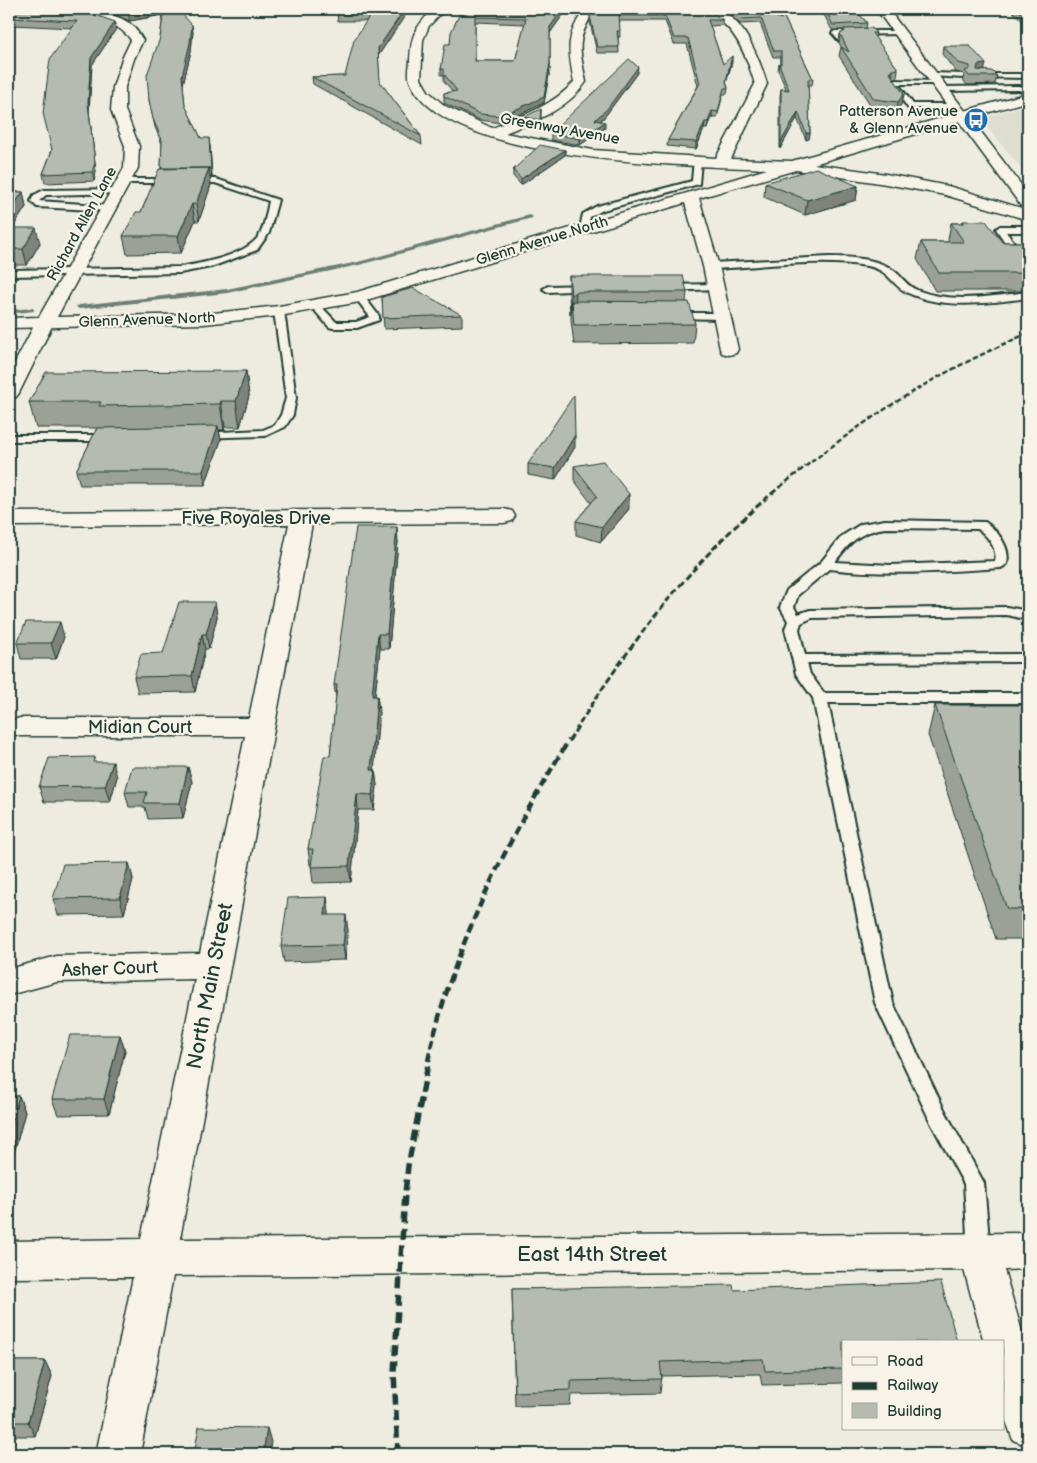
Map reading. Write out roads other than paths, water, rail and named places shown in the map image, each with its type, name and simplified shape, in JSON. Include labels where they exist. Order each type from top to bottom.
[{"type":"street","name":"Greenway Avenue","points":[[439,9],[424,25],[417,40],[415,79],[423,93],[440,109],[491,133],[520,141],[594,154],[796,166],[886,178],[948,191],[1028,215]]},
{"type":"street","points":[[491,133],[542,113],[573,91],[580,82],[573,42],[577,26],[590,9]]},
{"type":"street","points":[[706,9],[729,22],[753,62],[761,84],[753,103],[721,162]]},
{"type":"street","points":[[882,9],[1028,204]]},
{"type":"street","name":"Richard Allen Lane","points":[[9,13],[53,11],[96,16],[122,23],[134,31],[137,40],[128,59],[120,87],[118,110],[132,146],[131,168],[45,322],[9,393]]},
{"type":"street","name":"Glenn Avenue North","points":[[9,324],[204,319],[279,311],[360,297],[662,205],[694,189],[712,190],[796,166],[945,94],[1028,97]]},
{"type":"street","points":[[694,189],[729,349]]},
{"type":"street","name":"Five Royales Drive","points":[[9,519],[504,516]]},
{"type":"street","name":"North Main Street","points":[[118,1454],[302,517]]},
{"type":"street","name":"Midian Court","points":[[20,727],[260,727]]},
{"type":"street","name":"Asher Court","points":[[9,982],[57,969],[214,966]]},
{"type":"street","points":[[979,1251],[1028,1424]]},
{"type":"street","name":"East 14th Street","points":[[9,1259],[1028,1251]]},
{"type":"lane","points":[[839,39],[835,33],[900,33]]},
{"type":"lane","points":[[945,94],[964,76]]},
{"type":"lane","points":[[979,76],[1028,76]]},
{"type":"lane","points":[[945,94],[917,82],[893,82],[908,96],[911,106],[945,94],[1018,88],[1028,90]]},
{"type":"lane","points":[[917,82],[922,89]]},
{"type":"lane","points":[[584,228],[586,216],[600,208],[643,196],[694,189],[697,161]]},
{"type":"lane","points":[[9,273],[180,270],[208,264],[254,248],[265,233],[274,200],[216,181],[121,186],[44,193],[37,197],[35,201],[37,204],[110,208]]},
{"type":"lane","points":[[643,196],[662,205]]},
{"type":"lane","points":[[616,204],[635,213]]},
{"type":"lane","points":[[1028,229],[1000,229],[1014,249],[1028,249]]},
{"type":"lane","points":[[712,266],[833,259],[863,263],[881,268],[890,272],[899,283],[912,291],[930,296],[964,300],[992,300],[1028,295]]},
{"type":"lane","points":[[656,288],[715,287]]},
{"type":"lane","points":[[548,289],[597,288]]},
{"type":"lane","points":[[315,305],[333,325],[357,325],[376,318],[360,297]]},
{"type":"lane","points":[[185,436],[265,433],[279,427],[287,415],[291,398],[279,311]]},
{"type":"lane","points":[[661,316],[722,316]]},
{"type":"lane","points":[[9,438],[120,438]]},
{"type":"lane","points":[[795,621],[787,607],[792,593],[826,565],[846,539],[865,527],[885,524],[981,525],[992,532],[1003,556],[1001,564],[967,567],[881,570],[826,565]]},
{"type":"lane","points":[[979,1251],[974,1183],[938,1117],[884,1003],[820,698],[803,674],[792,629],[795,621],[810,614],[1006,611],[1022,613],[1028,616]]},
{"type":"lane","points":[[799,658],[1028,658]]},
{"type":"lane","points":[[820,698],[1028,698]]},
{"type":"waterway","points":[[79,307],[227,291],[359,263],[530,217]]},
{"type":"waterway","points":[[9,312],[32,310]]},
{"type":"railway","points":[[780,487],[813,460],[901,399],[932,380],[1028,333]]},
{"type":"railway","points":[[569,741],[614,671],[664,604],[719,542],[781,486]]},
{"type":"railway","points":[[428,1061],[452,976],[485,894],[504,854],[546,777],[569,740]]},
{"type":"railway","points":[[398,1454],[394,1372],[405,1193],[408,1166],[429,1059]]},
{"type":"place","name":"Patterson Avenue & Glenn Avenue","points":[[976,120]]}]
